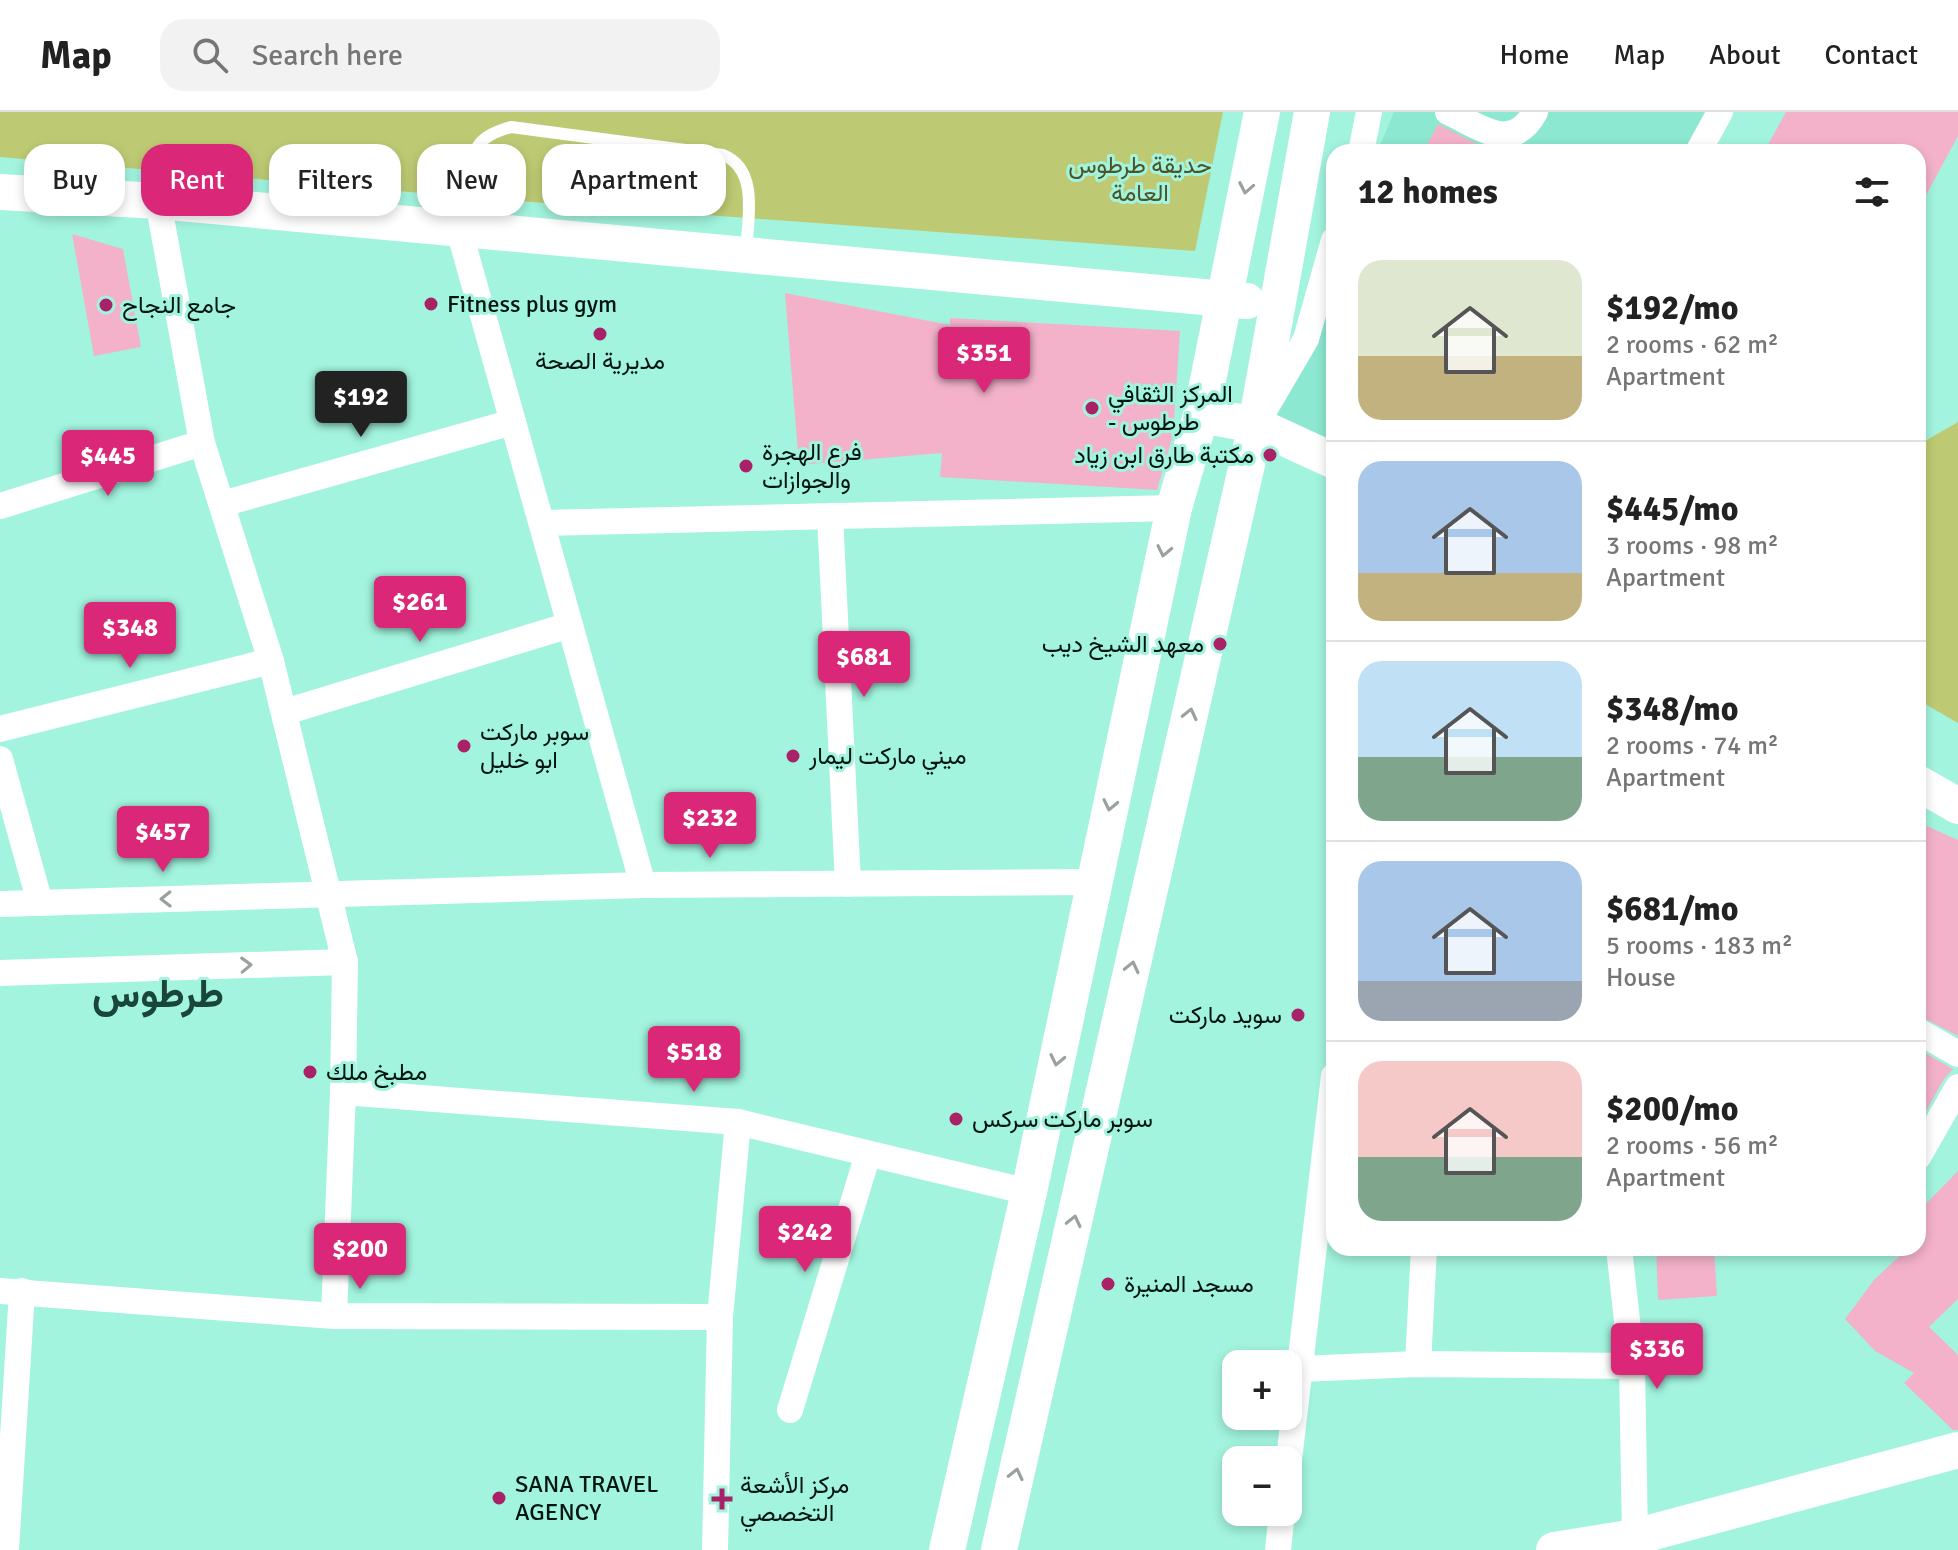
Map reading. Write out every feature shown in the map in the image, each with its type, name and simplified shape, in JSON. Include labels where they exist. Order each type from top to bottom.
[{"type":"main road","points":[[947,1550],[1029,1192],[1174,508],[1201,415],[1262,112]]},
{"type":"main road","points":[[999,1550],[1256,425],[1312,112]]},
{"type":"main road","points":[[0,192],[141,200]]},
{"type":"main road","points":[[253,210],[1276,305]]},
{"type":"main road","points":[[1201,415],[1256,425],[1326,457]]},
{"type":"main road","points":[[1926,788],[1958,806]]},
{"type":"main road","points":[[1554,1550],[1635,1537],[1958,1450]]},
{"type":"street","points":[[1363,144],[1369,112]]},
{"type":"street","points":[[1448,112],[1503,136],[1517,133],[1529,123],[1535,112]]},
{"type":"street","points":[[1702,144],[1720,112]]},
{"type":"street","points":[[161,216],[202,443],[271,661],[345,962],[334,1316]]},
{"type":"street","points":[[459,230],[643,885]]},
{"type":"street","points":[[1256,425],[1306,339],[1326,268]]},
{"type":"street","points":[[222,504],[513,422]]},
{"type":"street","points":[[0,506],[202,443]]},
{"type":"street","points":[[542,523],[1174,508]]},
{"type":"street","points":[[830,516],[848,884]]},
{"type":"street","points":[[285,712],[570,625]]},
{"type":"street","points":[[0,729],[271,661]]},
{"type":"street","points":[[0,759],[40,903]]},
{"type":"street","points":[[0,904],[643,885],[1093,882]]},
{"type":"street","points":[[0,973],[345,962]]},
{"type":"street","points":[[1926,1036],[1958,1054]]},
{"type":"street","points":[[1926,1143],[1958,1087]]},
{"type":"street","points":[[343,1092],[738,1122],[1029,1192]]},
{"type":"street","points":[[715,1550],[720,1317],[738,1122]]},
{"type":"street","points":[[1302,1352],[1326,1145]]},
{"type":"street","points":[[790,1410],[868,1154]]},
{"type":"street","points":[[1418,1364],[1424,1256]]},
{"type":"street","points":[[1620,1256],[1632,1366],[1635,1537]]},
{"type":"street","points":[[6,1550],[11,1291],[334,1316],[720,1317]]},
{"type":"street","points":[[1302,1369],[1418,1364],[1632,1366]]},
{"type":"street","points":[[1278,1550],[1281,1526]]},
{"type":"lane","points":[[459,230],[462,193],[478,145],[496,131],[511,127],[723,155],[736,160],[746,173],[748,190],[746,254]]},
{"type":"shaded area","points":[[1394,112],[1720,112],[1702,144],[1380,144]]},
{"type":"shaded area","points":[[1326,276],[1326,449],[1270,419]]},
{"type":"green space","name":"حديقة طرطوس العامة","points":[[0,112],[1223,112],[1195,251],[720,216],[726,216],[726,144],[542,144],[542,203],[526,202],[526,144],[417,144],[417,193],[401,191],[401,144],[269,144],[269,180],[253,179],[253,144],[141,144],[141,169],[125,168],[125,144],[24,144],[24,159],[0,157]]},
{"type":"green space","points":[[1958,422],[1958,723],[1926,705],[1926,440]]},
{"type":"building","points":[[1786,112],[1958,112],[1958,136],[1926,195],[1926,144],[1768,144]]},
{"type":"building","points":[[1438,124],[1477,144],[1427,144]]},
{"type":"building","points":[[72,234],[123,249],[141,347],[94,356]]},
{"type":"building","name":"المركز الثقافي - طرطوس","points":[[785,293],[950,325],[950,318],[1180,331],[1173,435],[1157,490],[940,477],[942,453],[799,465]]},
{"type":"building","points":[[1926,826],[1958,840],[1958,1036],[1926,1019]]},
{"type":"building","points":[[1926,1054],[1953,1069],[1926,1111]]},
{"type":"building","points":[[1958,1171],[1958,1299],[1929,1327],[1958,1355],[1958,1430],[1953,1430],[1904,1383],[1914,1373],[1875,1351],[1845,1319],[1874,1280],[1900,1256],[1926,1256],[1926,1204]]},
{"type":"building","points":[[1656,1256],[1714,1256],[1717,1296],[1658,1300]]},
{"type":"place","name":"Fitness plus gym","points":[[431,304]]},
{"type":"place","name":"جامع النجاح","points":[[106,305]]},
{"type":"place","name":"مديرية الصحة","points":[[600,334]]},
{"type":"place","name":"المركز الثقافي - طرطوس","points":[[1092,408]]},
{"type":"place","name":"مكتبة طارق ابن زياد","points":[[1270,455]]},
{"type":"place","name":"فرع الهجرة والجوازات","points":[[746,466]]},
{"type":"place","name":"معهد الشيخ ديب","points":[[1220,644]]},
{"type":"place","name":"سوبر ماركت ابو خليل","points":[[464,746]]},
{"type":"place","name":"ميني ماركت ليمار","points":[[793,756]]},
{"type":"place","name":"سويد ماركت","points":[[1298,1015]]},
{"type":"place","name":"مطبخ ملك","points":[[310,1072]]},
{"type":"place","name":"سوبر ماركت سركس","points":[[956,1119]]},
{"type":"place","name":"مسجد المنيرة","points":[[1108,1284]]},
{"type":"place","name":"SANA TRAVEL AGENCY","points":[[499,1498]]},
{"type":"place","name":"مركز الأشعة التخصصي","points":[[722,1499]]},
{"type":"district","name":"طرطوس","points":[[158,993]]}]
